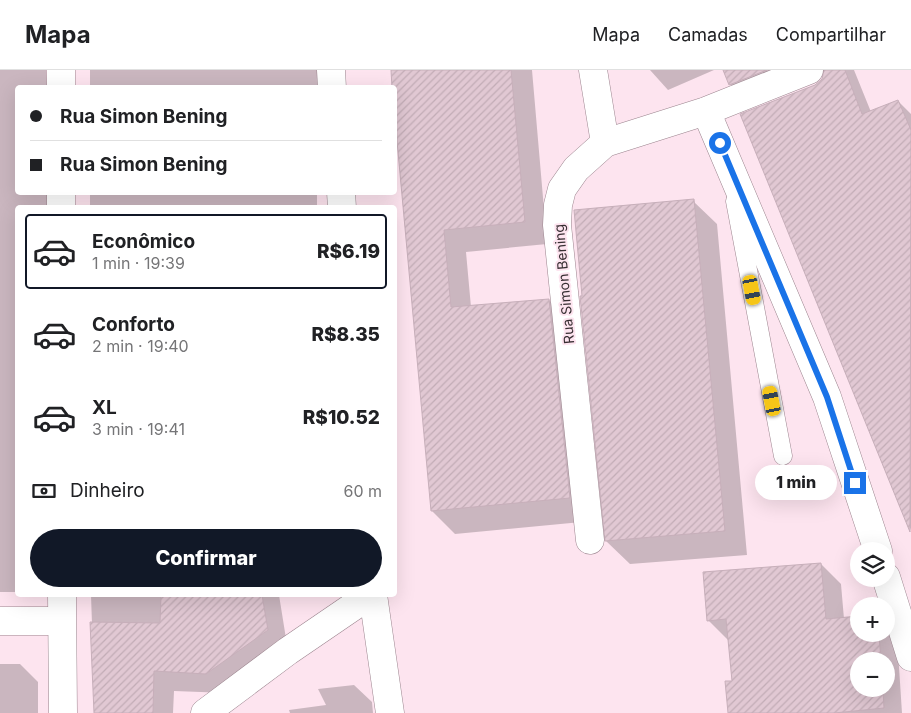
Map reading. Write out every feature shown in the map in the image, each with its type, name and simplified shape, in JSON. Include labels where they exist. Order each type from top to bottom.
[{"type":"street","points":[[61,70],[61,85]]},
{"type":"street","points":[[331,70],[332,85]]},
{"type":"street","points":[[592,70],[605,143]]},
{"type":"street","name":"Rua Simon Bening","points":[[590,540],[557,225],[558,205],[562,189],[576,170],[605,143],[706,111],[809,70]]},
{"type":"street","points":[[706,111],[827,397],[875,542]]},
{"type":"street","points":[[889,587],[911,657]]},
{"type":"street","points":[[205,713],[288,651],[368,597]]},
{"type":"street","points":[[371,597],[390,713]]},
{"type":"street","points":[[0,622],[62,608],[63,713]]},
{"type":"lane","points":[[727,160],[783,456]]},
{"type":"building","points":[[391,70],[511,70],[525,222],[444,230],[451,307],[549,299],[570,498],[431,511],[397,141],[397,85],[392,85]]},
{"type":"building","points":[[723,70],[767,70],[729,85]]},
{"type":"building","points":[[824,70],[845,70],[862,114],[898,100],[911,130],[910,532],[740,114],[815,85],[822,79]]},
{"type":"building","points":[[694,199],[725,531],[605,541],[580,296],[582,296],[574,210]]},
{"type":"building","points":[[821,563],[826,619],[850,617],[850,642],[880,642],[880,652],[850,652],[850,697],[883,697],[884,708],[834,713],[728,713],[725,681],[732,681],[726,619],[707,621],[703,572]]},
{"type":"building","points":[[161,597],[262,597],[268,630],[206,674],[154,671],[153,713],[94,713],[90,622],[160,623]]},
{"type":"route","points":[[720,143],[827,397],[855,483]]}]
